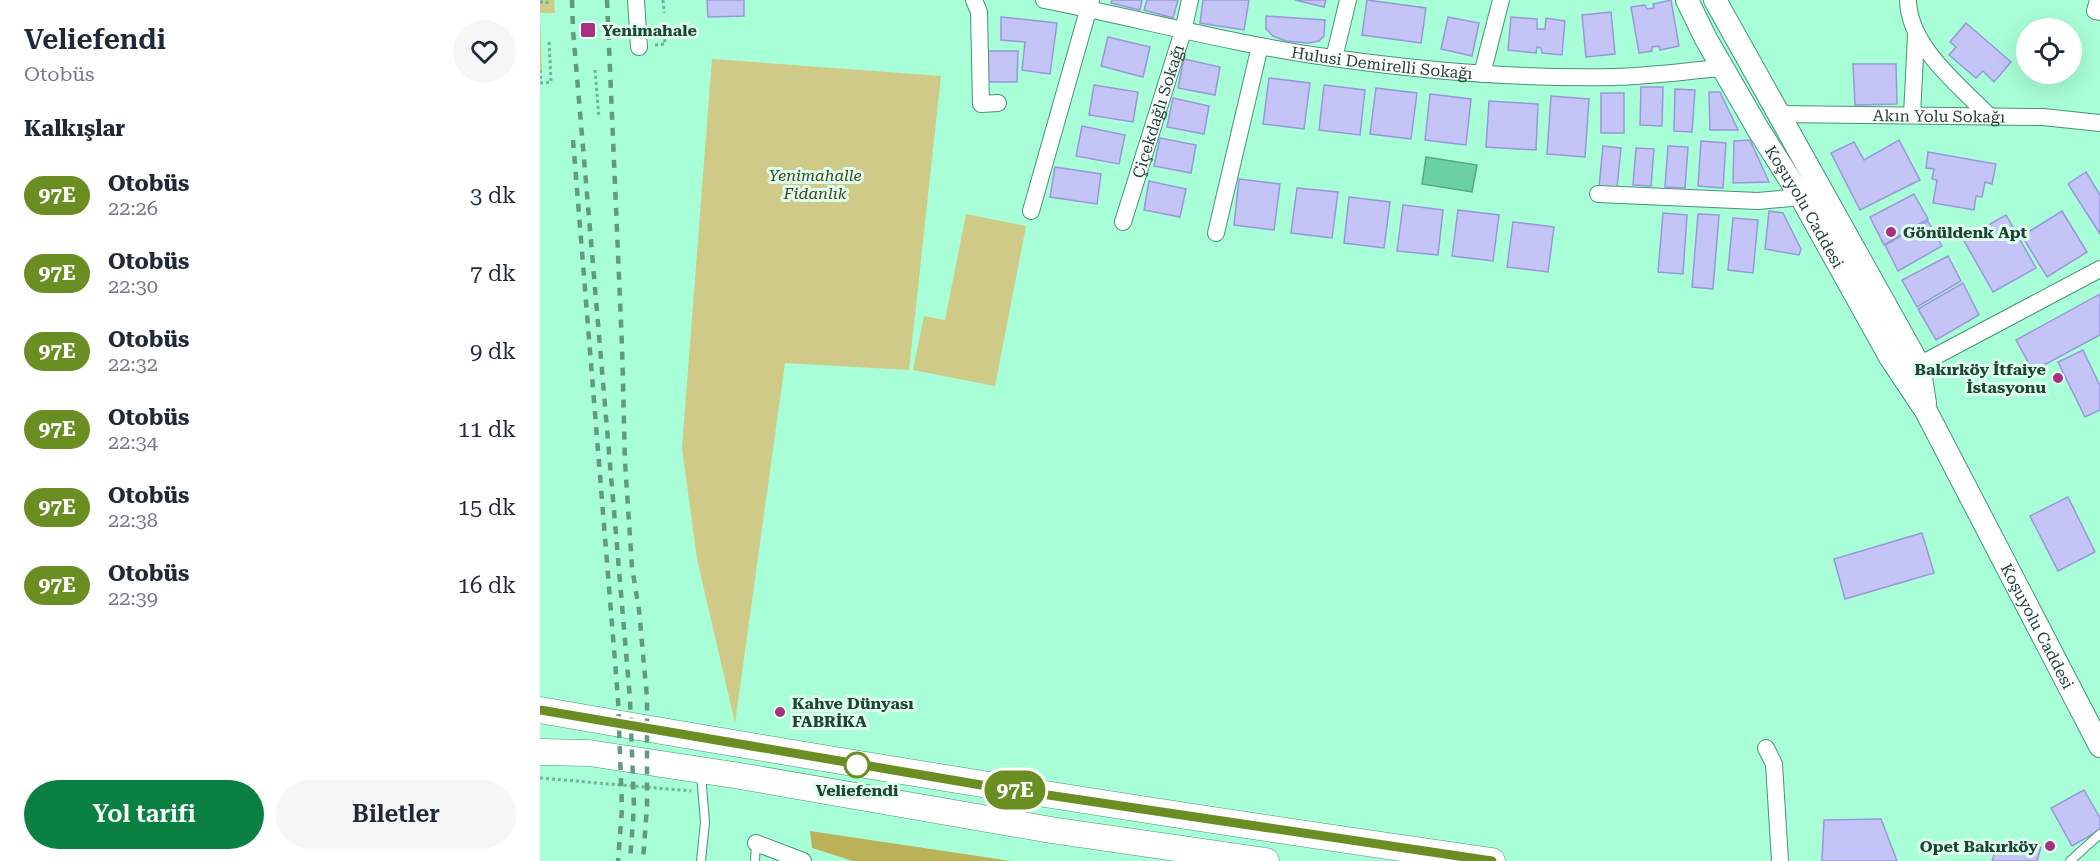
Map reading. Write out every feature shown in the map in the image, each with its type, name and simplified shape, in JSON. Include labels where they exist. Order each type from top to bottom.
[{"type":"main road","points":[[540,710],[984,785],[1491,861]]},
{"type":"main road","points":[[540,752],[589,753],[816,788],[1051,830],[1266,861]]},
{"type":"street","points":[[636,0],[639,46]]},
{"type":"street","points":[[974,0],[979,12],[981,104],[998,103]]},
{"type":"street","name":"Hulusi Demirelli Sokağı","points":[[1044,0],[1090,4],[1183,32],[1260,46],[1334,58],[1482,74],[1615,77],[1722,68]]},
{"type":"street","name":"Çiçekdağlı Sokağı","points":[[1123,222],[1183,32],[1190,0]]},
{"type":"street","points":[[1334,58],[1348,0]]},
{"type":"street","points":[[1482,74],[1501,0]]},
{"type":"street","name":"Koşuyolu Caddesi","points":[[1687,0],[1722,68],[1802,197],[1890,357],[1926,411],[2100,746]]},
{"type":"street","name":"Koşuyolu Caddesi","points":[[1715,0],[1918,365],[1926,411]]},
{"type":"street","points":[[1908,0],[1916,35],[1912,115]]},
{"type":"street","points":[[2098,0],[2095,11],[2100,12]]},
{"type":"street","points":[[1031,211],[1090,4]]},
{"type":"street","points":[[1916,35],[1934,59],[1989,116]]},
{"type":"street","points":[[1216,233],[1260,46]]},
{"type":"street","points":[[1758,129],[1777,114]]},
{"type":"street","name":"Akın Yolu Sokağı","points":[[1777,114],[2043,117],[2100,123]]},
{"type":"street","points":[[1598,194],[1758,201],[1802,197]]},
{"type":"street","points":[[1918,365],[2100,268]]},
{"type":"street","points":[[1766,748],[1774,764],[1780,861]]},
{"type":"street","points":[[756,843],[803,861]]},
{"type":"lane","points":[[701,770],[705,822],[701,861]]},
{"type":"lane","points":[[2070,861],[2100,834]]},
{"type":"lane","points":[[754,861],[756,843]]},
{"type":"path","points":[[663,0],[664,13]]},
{"type":"path","points":[[540,2],[547,2],[547,7]]},
{"type":"path","points":[[540,70],[540,83],[551,82],[549,40]]},
{"type":"path","points":[[595,70],[599,118]]},
{"type":"green space","points":[[540,0],[554,0],[555,13],[540,13]]},
{"type":"green space","points":[[540,13],[542,72],[540,73]]},
{"type":"green space","name":"Yenimahalle Fidanlık","points":[[712,59],[941,76],[909,370],[785,363],[735,723],[697,559],[682,448]]},
{"type":"green space","points":[[966,214],[1026,226],[995,386],[913,370],[924,316],[945,320]]},
{"type":"shaded area","points":[[1426,157],[1477,165],[1472,192],[1422,184]]},
{"type":"shaded area","points":[[810,831],[1011,861],[853,861],[812,848]]},
{"type":"building","points":[[707,0],[744,0],[744,16],[708,17]]},
{"type":"building","points":[[1112,0],[1142,0],[1140,10],[1111,3]]},
{"type":"building","points":[[1147,0],[1178,0],[1173,18],[1144,10]]},
{"type":"building","points":[[1203,0],[1249,0],[1244,30],[1200,23]]},
{"type":"building","points":[[1295,0],[1326,0],[1324,7]]},
{"type":"building","points":[[1367,0],[1426,8],[1421,43],[1362,35]]},
{"type":"building","points":[[1671,0],[1679,46],[1660,50],[1659,46],[1652,47],[1652,51],[1639,53],[1631,7],[1645,5],[1647,9],[1654,8],[1653,4]]},
{"type":"building","points":[[1611,12],[1615,54],[1586,57],[1582,15]]},
{"type":"building","points":[[1266,16],[1325,20],[1324,36],[1319,41],[1309,43],[1286,41],[1273,36],[1266,29]]},
{"type":"building","points":[[1001,17],[1057,23],[1050,74],[1022,70],[1025,42],[1001,40]]},
{"type":"building","points":[[1448,17],[1479,23],[1472,56],[1441,49]]},
{"type":"building","points":[[1511,17],[1537,19],[1537,29],[1545,29],[1546,18],[1565,21],[1562,55],[1542,53],[1541,48],[1537,47],[1536,53],[1508,50]]},
{"type":"building","points":[[1966,23],[2011,62],[1994,82],[1983,71],[1976,78],[1949,55],[1956,47],[1950,42]]},
{"type":"building","points":[[1108,37],[1150,47],[1143,77],[1101,66]]},
{"type":"building","points":[[987,51],[1018,51],[1017,82],[987,82]]},
{"type":"building","points":[[1184,59],[1220,67],[1215,95],[1178,88]]},
{"type":"building","points":[[1853,64],[1896,64],[1897,104],[1855,105]]},
{"type":"building","points":[[1269,78],[1310,83],[1304,129],[1263,124]]},
{"type":"building","points":[[1094,85],[1138,92],[1133,122],[1089,115]]},
{"type":"building","points":[[1324,85],[1365,90],[1360,135],[1319,130]]},
{"type":"building","points":[[1641,87],[1663,87],[1662,126],[1640,125]]},
{"type":"building","points":[[1376,88],[1417,93],[1411,139],[1370,134]]},
{"type":"building","points":[[1675,89],[1695,90],[1692,132],[1674,131]]},
{"type":"building","points":[[1709,92],[1720,92],[1738,130],[1710,130]]},
{"type":"building","points":[[1601,93],[1624,93],[1624,133],[1601,133]]},
{"type":"building","points":[[1430,94],[1471,99],[1466,145],[1425,140]]},
{"type":"building","points":[[1551,96],[1589,99],[1585,157],[1547,154]]},
{"type":"building","points":[[1173,98],[1209,106],[1204,134],[1167,127]]},
{"type":"building","points":[[1489,101],[1538,104],[1536,150],[1486,147]]},
{"type":"building","points":[[1082,126],[1125,135],[1119,164],[1076,156]]},
{"type":"building","points":[[1160,138],[1196,145],[1191,173],[1154,166]]},
{"type":"building","points":[[1750,140],[1769,182],[1733,183],[1734,141]]},
{"type":"building","points":[[1899,140],[1920,180],[1860,210],[1831,153],[1854,142],[1864,160]]},
{"type":"building","points":[[1701,141],[1726,143],[1723,188],[1698,186]]},
{"type":"building","points":[[1603,146],[1621,148],[1617,188],[1599,187]]},
{"type":"building","points":[[1668,146],[1688,147],[1685,188],[1665,187]]},
{"type":"building","points":[[1636,148],[1654,149],[1651,186],[1633,185]]},
{"type":"building","points":[[1928,152],[1996,164],[1992,184],[1985,182],[1982,197],[1976,196],[1974,210],[1933,203],[1937,180],[1932,179],[1934,169],[1926,168]]},
{"type":"building","points":[[1055,167],[1101,174],[1097,204],[1050,197]]},
{"type":"building","points":[[2086,172],[2100,195],[2100,234],[2068,184]]},
{"type":"building","points":[[1239,179],[1280,184],[1274,230],[1234,225]]},
{"type":"building","points":[[1149,181],[1186,189],[1180,217],[1144,210]]},
{"type":"building","points":[[1297,188],[1338,192],[1332,238],[1291,233]]},
{"type":"building","name":"Gönüldenk Apt","points":[[1914,194],[1928,219],[1884,245],[1870,217]]},
{"type":"building","points":[[1349,197],[1390,202],[1384,248],[1344,243]]},
{"type":"building","points":[[1403,205],[1443,210],[1438,255],[1397,251]]},
{"type":"building","points":[[1458,210],[1499,215],[1493,261],[1452,256]]},
{"type":"building","points":[[1769,211],[1783,213],[1801,249],[1799,255],[1765,249]]},
{"type":"building","points":[[2062,211],[2087,252],[2047,277],[2022,236]]},
{"type":"building","points":[[1663,213],[1687,215],[1683,274],[1658,272]]},
{"type":"building","points":[[1698,214],[1719,215],[1713,289],[1692,287]]},
{"type":"building","points":[[2006,215],[2036,268],[1993,292],[1963,239]]},
{"type":"building","points":[[1733,218],[1758,220],[1753,273],[1728,270]]},
{"type":"building","points":[[1928,221],[1942,246],[1898,271],[1885,245]]},
{"type":"building","points":[[1513,222],[1554,227],[1548,272],[1507,267]]},
{"type":"building","points":[[1948,256],[1961,281],[1917,307],[1902,280]]},
{"type":"building","points":[[1963,283],[1979,315],[1936,340],[1918,309]]},
{"type":"building","points":[[2100,294],[2100,335],[2033,371],[2016,340]]},
{"type":"building","points":[[2083,350],[2100,386],[2100,410],[2085,417],[2058,362]]},
{"type":"building","points":[[2068,497],[2095,552],[2058,571],[2030,516]]},
{"type":"building","points":[[1922,533],[1934,573],[1845,599],[1834,559]]},
{"type":"building","points":[[2084,790],[2100,818],[2100,830],[2072,846],[2051,808]]},
{"type":"building","points":[[1881,819],[1897,861],[1822,861],[1824,820]]},
{"type":"building","points":[[2019,840],[2041,847],[2037,861],[1992,861],[1998,844],[2016,850]]},
{"type":"railway","points":[[572,0],[630,699],[634,807],[630,861]]},
{"type":"railway","points":[[607,0],[625,462],[632,567],[639,610],[647,698],[647,806],[643,861]]},
{"type":"railway","points":[[573,140],[618,699],[622,809],[618,861]]},
{"type":"bus line","name":"97E","points":[[540,710],[987,786],[1492,861]]},
{"type":"place","name":"Yenimahale","points":[[588,30]]},
{"type":"place","name":"Gönüldenk Apt","points":[[1891,232]]},
{"type":"place","name":"Bakırköy İtfaiye İstasyonu","points":[[2058,378]]},
{"type":"place","name":"Kahve Dünyası FABRİKA","points":[[780,712]]},
{"type":"place","name":"Veliefendi","points":[[857,765]]},
{"type":"place","name":"Opet Bakırköy","points":[[2050,846]]}]
